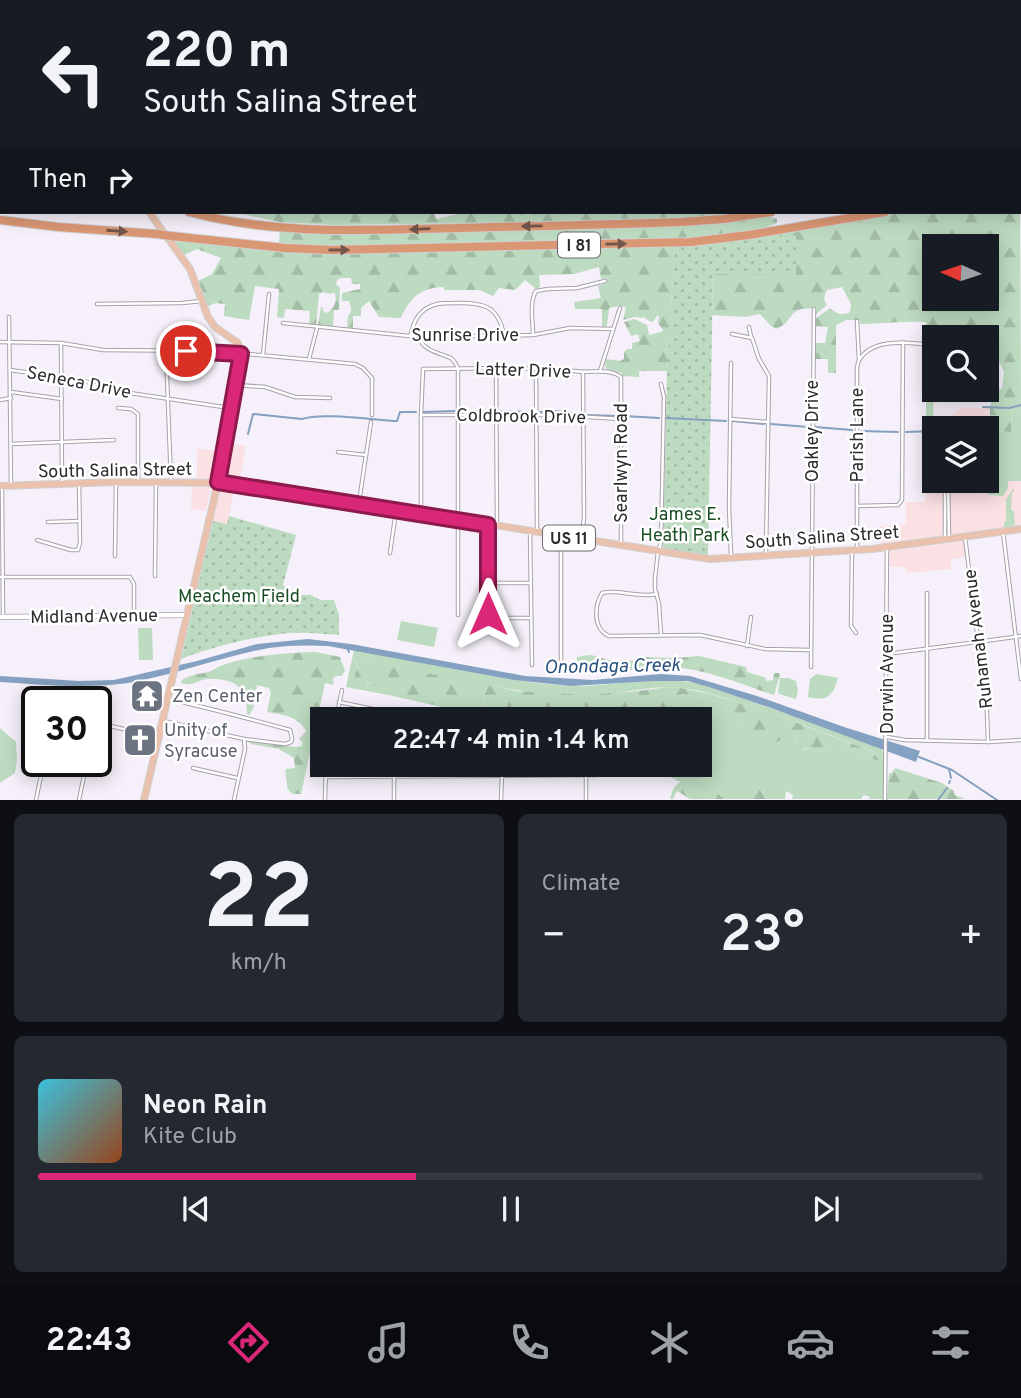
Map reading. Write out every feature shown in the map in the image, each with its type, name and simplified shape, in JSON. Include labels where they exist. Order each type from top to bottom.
[{"type":"highway","name":"I 81","points":[[198,214],[269,227],[331,231],[672,223],[758,214]]},
{"type":"highway","name":"I 81","points":[[0,221],[332,250],[691,242],[873,214]]},
{"type":"main road","points":[[144,800],[218,482],[241,354],[238,343],[211,322],[190,269],[150,214]]},
{"type":"main road","name":"South Salina Street","points":[[1,486],[218,482],[710,559],[887,548],[1021,529]]},
{"type":"street","points":[[533,335],[532,303],[537,291],[577,288],[605,281]]},
{"type":"street","points":[[263,355],[269,294]]},
{"type":"street","points":[[97,304],[202,301]]},
{"type":"street","points":[[410,336],[417,318],[425,309],[439,303],[456,302],[486,306],[497,317],[504,336]]},
{"type":"street","points":[[600,371],[620,308]]},
{"type":"street","name":"Oakley Drive","points":[[811,667],[814,309]]},
{"type":"street","points":[[9,317],[11,486]]},
{"type":"street","name":"Parish Lane","points":[[856,633],[852,626],[857,506],[857,321]]},
{"type":"street","name":"Sunrise Drive","points":[[284,323],[419,337],[533,335],[570,328],[613,329]]},
{"type":"street","points":[[309,359],[317,327]]},
{"type":"street","points":[[750,327],[759,359],[769,376],[766,556]]},
{"type":"street","points":[[732,334],[751,337]]},
{"type":"street","points":[[419,337],[425,347],[451,358],[458,368],[458,615]]},
{"type":"street","points":[[0,342],[61,344],[103,350],[205,351],[360,366],[372,378],[372,415]]},
{"type":"street","points":[[859,360],[867,351],[881,345],[903,342],[922,344]]},
{"type":"street","points":[[857,506],[901,503],[903,342]]},
{"type":"street","points":[[61,344],[62,484]]},
{"type":"street","points":[[166,351],[172,482]]},
{"type":"street","points":[[731,363],[731,558]]},
{"type":"street","name":"Latter Drive","points":[[421,415],[421,371],[425,368],[536,368],[583,373],[600,371],[617,373],[621,380]]},
{"type":"street","points":[[496,368],[497,526]]},
{"type":"street","points":[[532,665],[531,583],[536,368]]},
{"type":"street","name":"Seneca Drive","points":[[10,370],[83,380],[103,388],[231,408]]},
{"type":"street","points":[[582,539],[583,373]]},
{"type":"street","name":"Searlwyn Road","points":[[621,380],[621,546]]},
{"type":"street","points":[[661,384],[664,409],[661,543],[654,578],[661,635]]},
{"type":"street","points":[[236,385],[265,387],[295,397],[330,398]]},
{"type":"street","points":[[11,392],[62,399]]},
{"type":"street","points":[[0,400],[11,398]]},
{"type":"street","points":[[118,408],[131,409],[138,414],[138,482]]},
{"type":"street","name":"Coldbrook Drive","points":[[421,415],[536,414],[621,419]]},
{"type":"street","points":[[421,415],[421,514]]},
{"type":"street","points":[[730,419],[768,422]]},
{"type":"street","points":[[358,505],[371,422]]},
{"type":"street","points":[[11,444],[114,440]]},
{"type":"street","points":[[338,452],[366,455]]},
{"type":"street","points":[[115,556],[116,482]]},
{"type":"street","points":[[155,576],[156,482]]},
{"type":"street","points":[[37,540],[78,550],[79,483]]},
{"type":"street","points":[[1,486],[1,617]]},
{"type":"street","points":[[947,493],[947,539]]},
{"type":"street","points":[[390,553],[396,511]]},
{"type":"street","points":[[48,522],[80,521]]},
{"type":"street","points":[[488,525],[488,616],[531,618]]},
{"type":"street","points":[[1003,532],[1021,680]]},
{"type":"street","points":[[561,537],[561,664]]},
{"type":"street","name":"Ruhamah Avenue","points":[[965,537],[988,713],[988,742]]},
{"type":"street","name":"Dorwin Avenue","points":[[885,800],[887,548]]},
{"type":"street","points":[[1,578],[131,577],[134,584],[134,616]]},
{"type":"street","points":[[488,583],[531,583]]},
{"type":"street","points":[[657,594],[640,596],[602,593],[597,621],[599,628],[609,636],[700,635],[765,649],[812,650]]},
{"type":"street","points":[[927,740],[928,593]]},
{"type":"street","name":"Midland Avenue","points":[[1,617],[187,615]]},
{"type":"street","points":[[747,646],[751,617]]},
{"type":"street","points":[[887,654],[1021,636]]},
{"type":"street","points":[[338,707],[342,690]]},
{"type":"street","points":[[162,721],[244,739],[285,744],[290,742],[293,736],[290,730],[168,699]]},
{"type":"street","points":[[339,702],[363,707]]},
{"type":"street","points":[[112,726],[158,737]]},
{"type":"street","points":[[234,800],[245,749],[244,739]]},
{"type":"street","points":[[887,739],[988,742],[1021,740]]},
{"type":"street","points":[[193,768],[239,778]]},
{"type":"street","points":[[36,800],[41,777]]},
{"type":"street","points":[[79,800],[84,777]]},
{"type":"street","points":[[326,777],[326,800]]},
{"type":"street","points":[[394,777],[394,800]]},
{"type":"street","points":[[501,800],[502,777]]},
{"type":"street","points":[[586,777],[586,800]]},
{"type":"shaded area","points":[[961,408],[990,408],[990,416],[951,416]]},
{"type":"shaded area","points":[[228,443],[246,446],[240,479],[237,481],[222,478]]},
{"type":"shaded area","points":[[197,448],[219,452],[214,479],[197,479]]},
{"type":"shaded area","points":[[1008,481],[1021,481],[1021,526],[947,535],[947,493],[988,493],[1003,496]]},
{"type":"shaded area","points":[[192,486],[211,487],[206,511],[191,509]]},
{"type":"shaded area","points":[[223,487],[234,489],[228,524],[213,521]]},
{"type":"shaded area","points":[[925,493],[944,493],[943,536],[880,544],[880,526],[904,525],[906,502],[925,502]]},
{"type":"shaded area","points":[[964,541],[967,557],[951,559],[951,569],[906,573],[906,567],[890,567],[890,551]]},
{"type":"green space","points":[[242,214],[435,214],[436,219],[458,214],[726,214],[670,220],[334,225],[280,222]]},
{"type":"green space","points":[[513,214],[580,214],[513,216]]},
{"type":"green space","points":[[890,214],[1020,214],[1021,409],[1012,410],[1011,432],[999,431],[999,416],[990,416],[991,402],[999,402],[999,389],[1002,389],[1004,372],[999,363],[999,325],[926,325],[926,322],[860,324],[860,320],[846,320],[836,325],[836,373],[828,373],[828,359],[815,359],[815,343],[825,343],[828,327],[815,326],[815,319],[830,308],[839,314],[850,312],[851,304],[842,287],[827,290],[824,298],[827,305],[815,315],[815,309],[799,310],[776,329],[760,314],[745,317],[712,315],[713,274],[796,230]]},
{"type":"green space","points":[[765,215],[777,219],[777,223],[756,232],[682,240],[315,247],[279,243],[280,229],[327,233]]},
{"type":"green space","name":"James E. Heath Park","points":[[796,230],[796,275],[713,274],[708,557],[663,549],[667,371],[675,246]]},
{"type":"green space","points":[[173,242],[278,250],[675,246],[667,371],[639,371],[639,377],[622,376],[622,373],[606,369],[606,359],[624,359],[627,349],[632,349],[632,343],[640,341],[638,334],[631,336],[624,322],[634,319],[647,325],[649,335],[663,330],[658,323],[659,316],[653,322],[644,317],[623,320],[626,307],[609,308],[607,326],[602,327],[602,309],[575,309],[574,302],[601,298],[598,286],[607,281],[606,278],[601,279],[599,267],[574,274],[539,275],[540,287],[536,289],[525,280],[515,290],[499,288],[493,296],[479,290],[444,290],[444,287],[429,289],[412,299],[401,318],[379,317],[369,301],[361,308],[361,316],[353,316],[353,328],[347,328],[351,307],[349,301],[342,301],[342,293],[360,289],[360,284],[352,284],[351,278],[337,280],[336,284],[340,288],[339,310],[334,310],[333,326],[318,325],[321,307],[327,313],[334,306],[334,292],[319,294],[316,325],[309,324],[310,311],[285,309],[284,318],[277,317],[279,289],[255,286],[249,320],[224,316],[225,304],[216,303],[206,307],[198,281],[212,274],[221,258],[197,249],[184,255]]},
{"type":"green space","points":[[926,402],[933,402],[933,416],[926,416]]},
{"type":"green space","points":[[1021,409],[1021,481],[1008,481],[1008,488],[1003,496],[988,495],[999,493],[999,431],[1011,432],[1012,410]]},
{"type":"green space","points":[[1014,488],[1011,510],[1014,511],[1015,525],[1004,528],[1006,499]]},
{"type":"green space","name":"Meachem Field","points":[[229,516],[296,535],[283,585],[296,595],[334,600],[339,615],[339,635],[276,634],[206,650],[181,659],[213,521],[227,524]]},
{"type":"green space","points":[[401,621],[438,628],[434,647],[397,640]]},
{"type":"green space","points":[[138,628],[152,628],[153,660],[139,660]]},
{"type":"green space","points":[[354,650],[549,684],[585,686],[658,681],[701,684],[882,749],[883,799],[869,799],[870,797],[864,795],[861,799],[792,799],[793,795],[786,791],[785,799],[767,799],[762,789],[746,795],[743,799],[724,799],[710,788],[690,787],[670,777],[712,777],[712,707],[673,707],[683,694],[712,700],[732,710],[739,729],[778,741],[793,735],[795,744],[804,750],[811,748],[822,752],[837,746],[879,761],[877,754],[869,750],[712,694],[670,687],[600,695],[572,695],[488,685],[484,707],[467,707],[471,690],[474,689],[418,672],[354,658],[359,667],[355,673],[370,685],[390,691],[393,696],[346,687]]},
{"type":"green space","points":[[316,652],[340,657],[345,671],[341,676],[333,678],[334,685],[325,683],[320,707],[310,707],[310,752],[301,794],[292,794],[287,788],[286,769],[295,768],[294,758],[279,749],[247,741],[302,746],[299,739],[306,731],[299,722],[284,715],[267,712],[271,693],[269,688],[257,685],[253,709],[249,715],[242,691],[232,683],[208,679],[190,684],[181,683],[188,677],[223,665],[281,654]]},
{"type":"green space","points":[[589,655],[608,660],[644,661],[645,657],[699,656],[746,667],[747,672],[766,678],[766,681],[773,680],[774,673],[780,675],[774,695],[691,669],[576,672],[577,657]]},
{"type":"green space","points":[[354,658],[483,686],[471,690],[467,707],[442,707],[393,696],[383,688],[355,678],[359,667]]},
{"type":"green space","points":[[816,674],[838,678],[834,689],[825,698],[808,697],[810,679]]},
{"type":"green space","points":[[780,678],[796,681],[796,699],[779,694]]},
{"type":"green space","points":[[488,685],[517,691],[586,695],[681,688],[771,713],[869,750],[880,759],[879,761],[837,746],[822,752],[811,748],[796,750],[795,736],[774,742],[763,741],[739,729],[732,710],[712,700],[683,694],[673,707],[484,707]]},
{"type":"green space","points":[[0,728],[16,742],[17,759],[15,773],[0,783]]},
{"type":"green space","points":[[895,768],[942,783],[953,790],[955,795],[965,799],[887,799],[889,773]]},
{"type":"green space","points":[[681,782],[690,787],[710,787],[724,799],[690,799],[677,791],[673,799],[670,799],[675,787]]},
{"type":"green space","points":[[754,787],[762,789],[767,799],[743,799]]},
{"type":"water","points":[[308,639],[351,644],[525,676],[593,680],[660,674],[690,676],[920,751],[916,762],[771,708],[688,681],[571,686],[514,680],[328,646],[269,648],[122,684],[70,686],[0,682],[0,676],[79,681],[114,680],[257,644]]},
{"type":"waterway","points":[[983,407],[1009,408],[1021,405]]},
{"type":"waterway","points":[[423,412],[455,411]]},
{"type":"waterway","points":[[461,411],[493,411]]},
{"type":"waterway","points":[[498,411],[533,412]]},
{"type":"waterway","points":[[248,434],[253,414],[302,419],[334,416],[397,421],[400,412],[416,412]]},
{"type":"waterway","points":[[539,412],[580,414]]},
{"type":"waterway","points":[[586,415],[617,416]]},
{"type":"waterway","points":[[624,416],[659,418]]},
{"type":"waterway","points":[[666,418],[726,421]]},
{"type":"waterway","points":[[733,421],[764,424]]},
{"type":"waterway","points":[[771,424],[808,427]]},
{"type":"waterway","points":[[815,427],[852,430]]},
{"type":"waterway","points":[[861,431],[898,432]]},
{"type":"waterway","points":[[906,432],[922,431]]},
{"type":"waterway","points":[[347,648],[349,652]]},
{"type":"waterway","name":"Onondaga Creek","points":[[919,757],[952,770],[997,800]]},
{"type":"waterway","name":"Onondaga Creek","points":[[949,769],[951,778]]},
{"type":"waterway","points":[[938,800],[947,788]]},
{"type":"place","name":"Zen Center","points":[[147,696]]},
{"type":"place","name":"Unity of Syracuse","points":[[140,740]]},
{"type":"route","points":[[186,351],[241,354],[218,482],[488,525],[488,614]]}]
